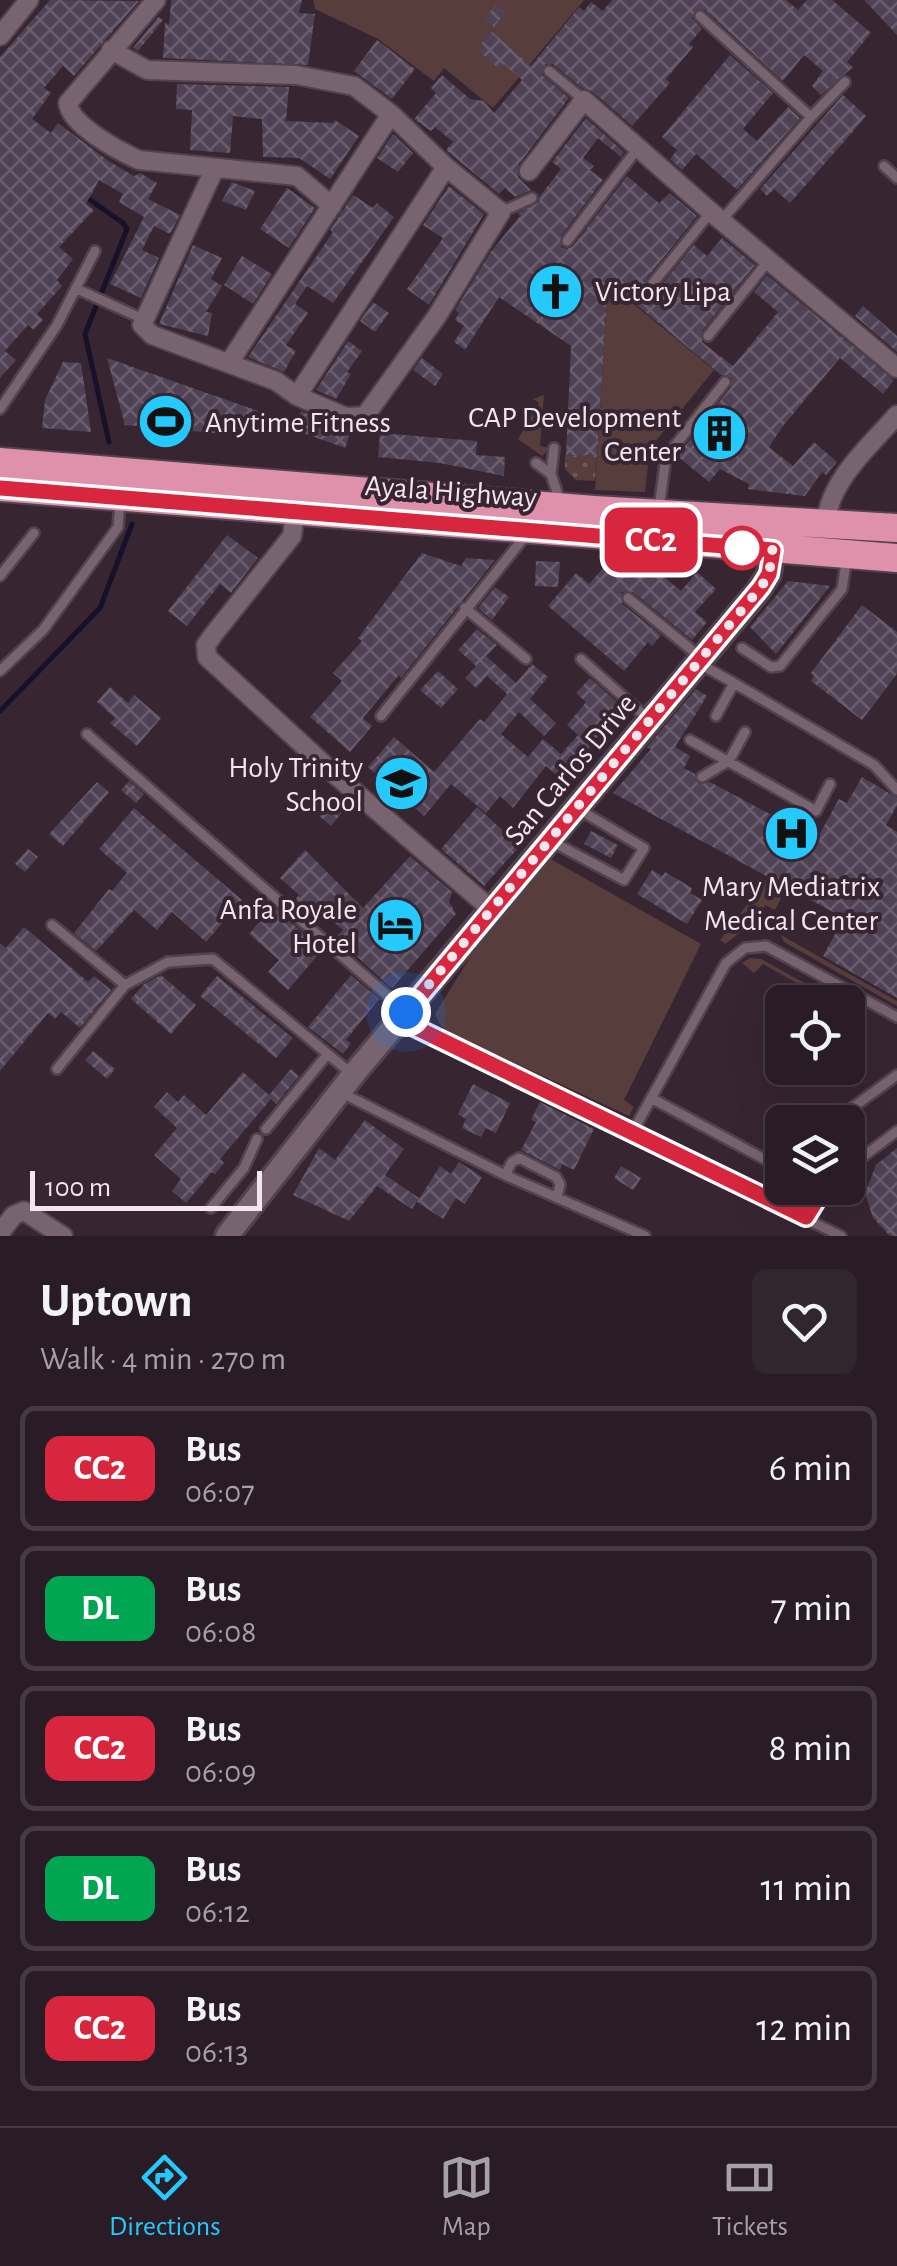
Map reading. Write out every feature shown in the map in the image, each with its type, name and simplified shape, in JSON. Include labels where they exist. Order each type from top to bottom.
[{"type":"highway","name":"Ayala Highway","points":[[0,462],[134,490],[295,513],[897,558]]},
{"type":"highway","name":"Ayala Highway","points":[[0,488],[560,508],[897,528]]},
{"type":"street","points":[[2,31],[29,0]]},
{"type":"street","points":[[156,0],[68,103],[73,116],[123,153],[139,160],[297,176],[332,206]]},
{"type":"street","points":[[111,50],[147,70],[296,76],[344,82],[391,114],[500,212],[437,316],[370,412],[354,419],[297,396],[276,381],[152,335],[142,324],[215,168]]},
{"type":"street","points":[[528,171],[584,100],[716,217],[897,368]]},
{"type":"street","points":[[229,362],[391,114]]},
{"type":"street","points":[[297,396],[446,167]]},
{"type":"street","points":[[826,524],[837,489],[897,414]]},
{"type":"street","points":[[295,513],[292,536],[212,635],[206,645],[207,657],[492,910]]},
{"type":"street","name":"San Carlos Drive","points":[[226,1236],[346,1083],[764,582],[773,550]]},
{"type":"street","points":[[3,1222],[21,1211],[28,1212],[63,1236]]},
{"type":"lane","points":[[700,16],[811,117]]},
{"type":"lane","points":[[549,71],[584,100]]},
{"type":"lane","points":[[653,282],[845,82]]},
{"type":"lane","points":[[567,241],[638,148]]},
{"type":"lane","points":[[884,166],[897,178]]},
{"type":"lane","points":[[500,212],[532,198]]},
{"type":"lane","points":[[0,409],[50,336],[95,251]]},
{"type":"lane","points":[[708,336],[768,260]]},
{"type":"lane","points":[[77,289],[143,319]]},
{"type":"lane","points":[[658,513],[666,457],[725,382]]},
{"type":"lane","points":[[554,448],[551,474],[560,508]]},
{"type":"lane","points":[[536,463],[551,474]]},
{"type":"lane","points":[[0,671],[43,630],[118,527],[134,490]]},
{"type":"lane","points":[[381,716],[531,530]]},
{"type":"lane","points":[[0,576],[34,533]]},
{"type":"lane","points":[[742,648],[771,667],[782,664],[842,589],[847,555]]},
{"type":"lane","points":[[628,598],[700,660],[874,765],[897,790]]},
{"type":"lane","points":[[465,608],[526,659]]},
{"type":"lane","points":[[581,660],[650,721]]},
{"type":"lane","points":[[716,716],[734,683]]},
{"type":"lane","points":[[702,777],[729,761],[745,732]]},
{"type":"lane","points":[[87,734],[403,1016],[840,1236]]},
{"type":"lane","points":[[690,740],[816,811],[830,784]]},
{"type":"lane","points":[[549,839],[624,880],[644,848],[576,808]]},
{"type":"lane","points":[[52,925],[125,986]]},
{"type":"lane","points":[[632,1133],[726,963],[750,946],[770,948],[897,1017]]},
{"type":"lane","points":[[58,1069],[125,986],[168,962],[213,959],[326,1056],[346,1083],[505,1175],[645,1236]]},
{"type":"lane","points":[[266,1129],[326,1056]]},
{"type":"lane","points":[[856,1105],[897,1075]]},
{"type":"lane","points":[[651,1098],[765,1159]]},
{"type":"lane","points":[[865,1155],[897,1131]]},
{"type":"lane","points":[[211,1208],[244,1168],[257,1139]]},
{"type":"lane","points":[[505,1175],[519,1158],[556,1177],[560,1184],[556,1198]]},
{"type":"lane","points":[[806,1217],[813,1205]]},
{"type":"shaded area","points":[[313,0],[584,0],[493,108],[444,68],[434,81],[378,39],[315,9]]},
{"type":"shaded area","points":[[608,283],[714,370],[650,448],[645,492],[595,490]]},
{"type":"shaded area","points":[[544,395],[540,446],[550,448],[542,456],[518,439],[539,403],[533,399]]},
{"type":"shaded area","points":[[565,455],[597,456],[595,481],[576,480],[565,469]]},
{"type":"shaded area","points":[[547,857],[701,944],[624,1100],[634,1107],[629,1116],[448,1032],[435,1014],[484,935]]},
{"type":"shaded area","points":[[769,876],[787,886],[775,910],[765,905],[755,924],[762,928],[759,934],[741,932],[725,944],[720,940]]},
{"type":"shaded area","points":[[781,935],[897,1001],[897,1006],[865,985],[784,942]]},
{"type":"shaded area","points":[[750,958],[761,959],[808,985],[800,985],[763,964],[754,973],[742,963]]},
{"type":"building","points":[[50,0],[139,1],[74,76],[63,66],[44,88],[51,93],[32,119],[51,133],[58,123],[110,162],[157,183],[148,199],[180,215],[170,234],[154,226],[142,250],[159,258],[141,298],[110,284],[144,217],[119,202],[123,194],[99,180],[86,204],[94,210],[59,247],[73,259],[57,280],[62,286],[37,314],[43,320],[34,330],[28,325],[5,351],[16,360],[0,378],[0,57]]},
{"type":"building","points":[[171,0],[302,0],[299,13],[315,14],[308,65],[163,58]]},
{"type":"building","points":[[612,0],[786,0],[798,10],[807,0],[832,0],[871,33],[847,62],[853,67],[821,95],[812,86],[823,71],[804,55],[783,81],[705,10],[697,9],[692,18],[702,29],[689,44],[693,47],[666,79],[670,83],[632,126],[592,91],[582,88],[553,64],[545,64],[542,75],[569,98],[519,164],[518,177],[531,190],[515,197],[505,188],[499,194],[446,150],[453,142],[435,127],[431,131],[414,119],[436,93],[431,88],[442,75],[470,99],[484,101],[494,113],[522,80],[504,64],[498,68],[480,52],[484,47],[481,44],[492,32],[531,66],[579,7],[584,11],[591,2],[603,11]]},
{"type":"building","points":[[864,0],[897,0],[897,35]]},
{"type":"building","points":[[496,5],[505,12],[494,27],[484,19]]},
{"type":"building","points":[[158,17],[163,20],[138,51],[133,48]]},
{"type":"building","points":[[377,40],[415,69],[392,99],[354,71]]},
{"type":"building","points":[[730,55],[773,93],[743,129],[757,141],[788,107],[800,118],[737,190],[696,154],[682,170],[670,159],[677,150],[662,137]]},
{"type":"building","points":[[177,84],[289,87],[286,121],[335,120],[359,136],[330,179],[299,158],[263,157],[262,119],[233,116],[230,153],[190,150],[192,110],[176,109]]},
{"type":"building","points":[[843,95],[866,116],[790,203],[774,189],[767,196],[760,189]]},
{"type":"building","points":[[586,118],[624,152],[621,157],[598,138],[583,158],[603,180],[561,236],[561,247],[573,246],[627,176],[659,203],[670,193],[697,216],[647,278],[647,289],[659,288],[694,245],[707,256],[722,238],[755,265],[702,331],[702,342],[733,366],[778,312],[754,292],[767,275],[894,380],[883,394],[840,358],[783,426],[769,447],[793,466],[814,442],[837,462],[826,475],[822,472],[805,496],[748,489],[749,484],[720,469],[709,482],[677,456],[731,387],[732,378],[721,375],[608,281],[597,456],[566,455],[571,346],[499,297],[465,350],[454,342],[464,326],[455,320],[459,313],[455,310],[490,253],[520,216],[518,213],[539,202],[561,169],[552,162]]},
{"type":"building","points":[[393,134],[413,153],[398,172],[377,158]]},
{"type":"building","points":[[232,182],[255,191],[246,210],[222,201]]},
{"type":"building","points":[[449,186],[484,214],[429,305],[407,289],[443,238],[423,225]]},
{"type":"building","points":[[287,188],[315,208],[289,248],[260,229]]},
{"type":"building","points":[[353,195],[373,208],[377,203],[394,217],[333,303],[307,286],[295,304],[308,313],[286,345],[296,351],[284,372],[248,357],[333,232],[330,230]]},
{"type":"building","points":[[193,245],[222,258],[211,279],[222,286],[206,312],[212,313],[208,336],[159,324]]},
{"type":"building","points":[[242,256],[272,274],[253,304],[224,285]]},
{"type":"building","points":[[373,302],[389,313],[375,332],[360,321]]},
{"type":"building","points":[[863,306],[897,336],[897,352],[855,316]]},
{"type":"building","points":[[348,341],[362,351],[347,372],[351,374],[336,399],[316,390]]},
{"type":"building","points":[[107,358],[258,411],[252,432],[247,431],[246,436],[125,425]]},
{"type":"building","points":[[422,358],[443,374],[435,386],[413,370]]},
{"type":"building","points":[[63,362],[81,363],[91,432],[42,428],[45,400]]},
{"type":"building","points":[[301,411],[352,429],[345,448],[295,430]]},
{"type":"building","points":[[380,433],[477,441],[476,455],[505,457],[504,476],[440,463],[378,457]]},
{"type":"building","points":[[227,535],[258,558],[231,593],[220,584],[187,626],[168,611]]},
{"type":"building","points":[[422,553],[461,566],[466,558],[495,560],[401,678],[399,675],[363,718],[372,726],[350,752],[310,717],[342,681],[333,673],[362,641],[358,638]]},
{"type":"building","points":[[615,555],[629,568],[639,556],[681,591],[697,572],[716,589],[695,612],[707,622],[692,640],[633,592],[622,592],[622,604],[661,635],[652,646],[648,642],[624,671],[548,606],[576,573],[589,584]]},
{"type":"building","points":[[536,561],[560,562],[558,587],[535,586]]},
{"type":"building","points":[[788,581],[830,586],[776,654],[750,627]]},
{"type":"building","points":[[495,587],[509,597],[492,620],[478,608]]},
{"type":"building","points":[[862,605],[897,632],[897,674],[862,720],[811,681],[811,673]]},
{"type":"building","points":[[477,629],[497,645],[486,656],[516,683],[532,664],[548,677],[530,699],[556,723],[544,736],[519,712],[501,734],[528,757],[543,739],[561,754],[578,735],[567,725],[586,702],[576,693],[590,678],[629,713],[613,730],[607,724],[564,781],[546,766],[513,808],[500,796],[486,813],[451,784],[424,816],[368,767],[394,737],[434,772],[507,694],[487,676],[476,688],[465,678],[476,666],[458,650]]},
{"type":"building","points":[[438,671],[458,689],[441,708],[420,690]]},
{"type":"building","points":[[110,687],[128,703],[134,695],[161,718],[137,746],[110,723],[115,718],[97,702]]},
{"type":"building","points":[[696,689],[707,696],[675,747],[690,756],[684,768],[695,774],[699,784],[710,782],[796,828],[794,832],[814,844],[839,799],[847,803],[862,777],[897,798],[897,806],[886,825],[897,832],[897,998],[823,956],[844,918],[613,793]]},
{"type":"building","points":[[129,781],[144,794],[136,803],[121,790]]},
{"type":"building","points":[[97,782],[109,792],[63,846],[49,834]]},
{"type":"building","points":[[336,795],[348,805],[331,826],[319,816]]},
{"type":"building","points":[[477,807],[520,846],[484,886],[441,849]]},
{"type":"building","points":[[134,808],[242,900],[206,942],[172,912],[157,930],[134,910],[96,951],[74,933],[127,873],[99,849]]},
{"type":"building","points":[[591,831],[618,845],[611,858],[584,844]]},
{"type":"building","points":[[28,849],[38,857],[25,872],[15,864]]},
{"type":"building","name":"Anfa Royale Hotel","points":[[305,850],[363,908],[410,856],[452,892],[449,902],[456,914],[390,987],[336,937],[343,930],[316,906],[308,916],[293,902],[299,895],[280,878]]},
{"type":"building","points":[[652,870],[662,876],[665,872],[692,888],[690,893],[702,900],[687,924],[637,894]]},
{"type":"building","points":[[273,906],[322,950],[288,990],[268,972],[279,960],[249,934]]},
{"type":"building","points":[[24,927],[88,982],[94,976],[111,990],[80,1028],[61,1012],[55,1019],[48,1013],[0,1071],[0,943],[6,948]]},
{"type":"building","points":[[161,975],[196,1005],[171,1034],[131,999],[144,984]]},
{"type":"building","points":[[351,975],[379,999],[346,1040],[351,1043],[343,1054],[308,1027]]},
{"type":"building","points":[[217,976],[293,1038],[276,1058],[200,996]]},
{"type":"building","points":[[93,1051],[115,1069],[107,1079],[85,1060]]},
{"type":"building","points":[[291,1069],[299,1076],[276,1104],[271,1099],[220,1159],[224,1163],[215,1174],[212,1172],[186,1203],[172,1191],[181,1179],[154,1155],[177,1128],[154,1107],[167,1092],[178,1102],[184,1095],[206,1115],[243,1072],[269,1095]]},
{"type":"building","points":[[473,1084],[510,1103],[496,1133],[486,1128],[481,1137],[462,1128],[466,1119],[458,1114]]},
{"type":"building","points":[[540,1102],[594,1129],[574,1170],[562,1164],[560,1170],[521,1150],[536,1122],[531,1120]]},
{"type":"building","points":[[365,1120],[404,1149],[385,1175],[419,1198],[412,1209],[377,1186],[349,1221],[293,1195],[319,1148],[335,1160]]},
{"type":"building","points":[[897,1148],[897,1236],[890,1236],[873,1218],[865,1193],[876,1165]]},
{"type":"building","points":[[459,1162],[482,1177],[465,1204],[456,1198],[443,1219],[417,1202],[440,1166],[451,1174]]},
{"type":"building","points":[[621,1166],[641,1178],[633,1190],[614,1178]]},
{"type":"waterway","points":[[86,197],[127,229],[85,334],[109,442]]},
{"type":"waterway","points":[[0,711],[100,608],[132,524]]},
{"type":"bus line","name":"CC2","points":[[0,488],[773,550],[769,574],[761,587],[400,1020],[765,1197]]},
{"type":"bus line","name":"CC2","points":[[781,1205],[806,1217],[813,1205]]},
{"type":"place","name":"Victory Lipa","points":[[556,291]]},
{"type":"place","name":"Anytime Fitness","points":[[166,422]]},
{"type":"place","name":"CAP Development Center","points":[[720,434]]},
{"type":"place","name":"Holy Trinity School","points":[[402,784]]},
{"type":"place","name":"Mary Mediatrix Medical Center","points":[[791,834]]},
{"type":"place","name":"Anfa Royale Hotel","points":[[396,926]]},
{"type":"route","points":[[406,1012],[761,587],[769,574],[773,550],[742,548]]}]
